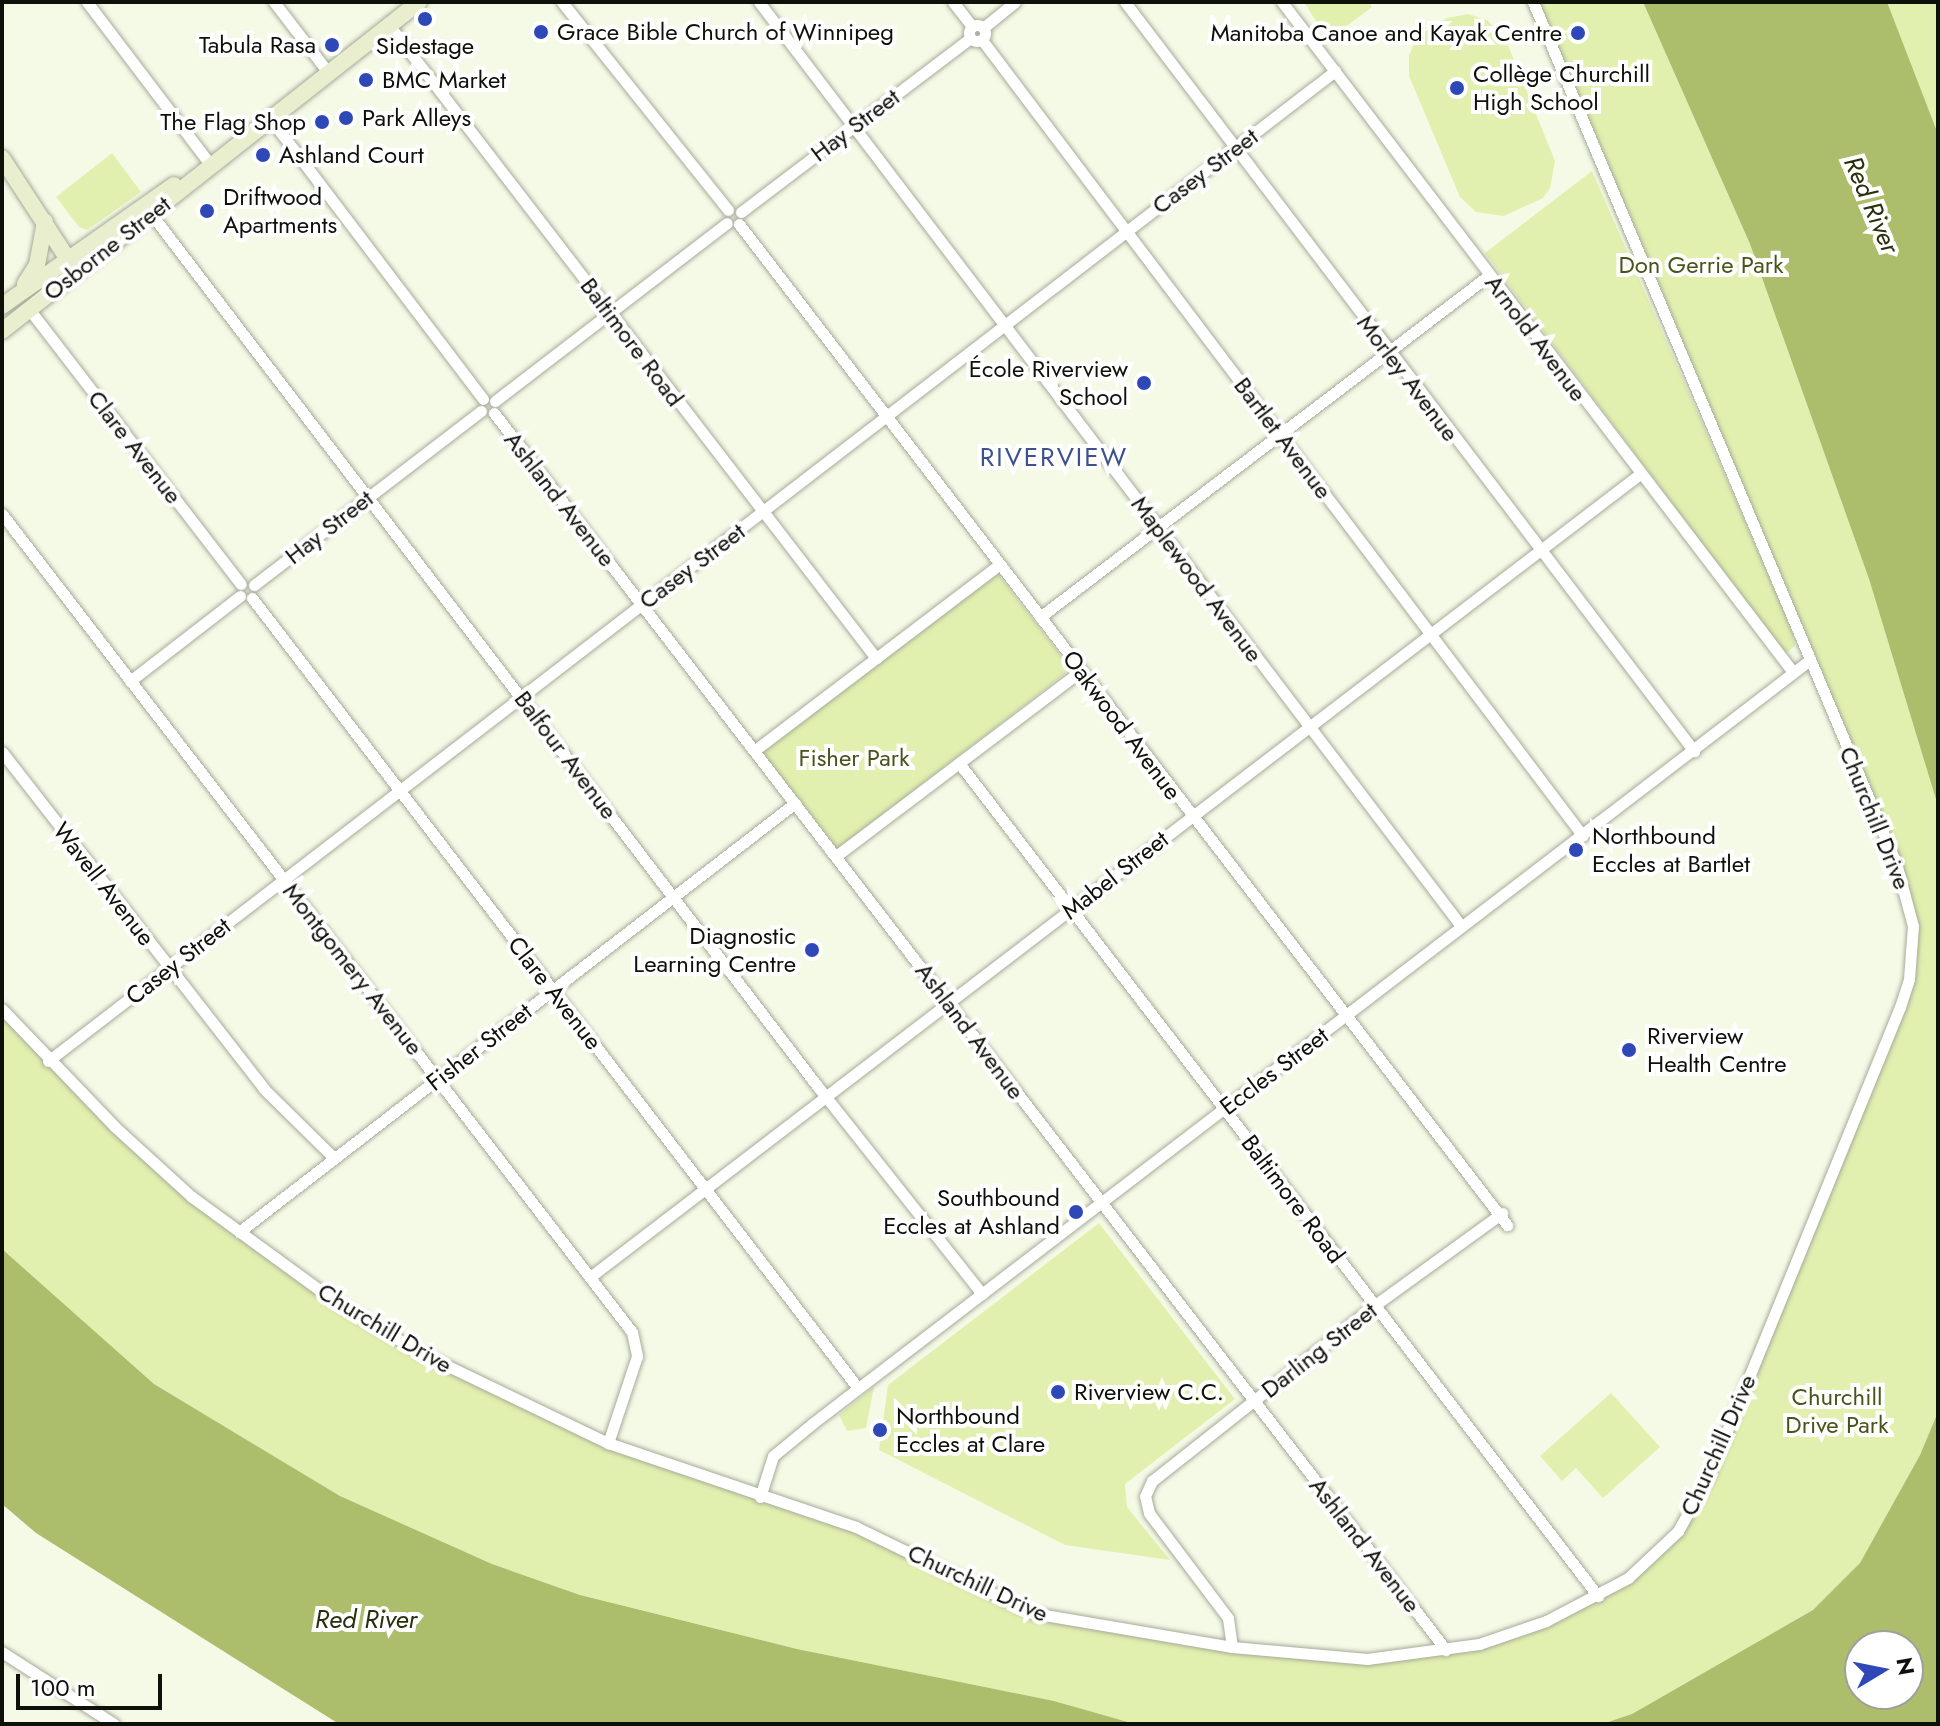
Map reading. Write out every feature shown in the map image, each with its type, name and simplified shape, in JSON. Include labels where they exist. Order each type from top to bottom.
[{"type":"main road","name":"Osborne Street","points":[[2,331],[152,215],[269,117],[419,2]]},
{"type":"main road","points":[[2,158],[82,269]]},
{"type":"main road","name":"Osborne Street","points":[[2,306],[71,254],[210,164]]},
{"type":"main road","points":[[18,179],[45,222],[71,254]]},
{"type":"main road","points":[[21,292],[37,265],[45,222]]},
{"type":"street","points":[[87,2],[210,164]]},
{"type":"street","points":[[274,2],[328,72]]},
{"type":"street","name":"Oakwood Avenue","points":[[562,2],[734,217],[1191,816],[1504,1219]]},
{"type":"street","name":"Maplewood Avenue","points":[[759,2],[851,128],[1461,926]]},
{"type":"street","name":"Bartlet Avenue","points":[[953,2],[1583,836]]},
{"type":"street","name":"Hay Street","points":[[130,681],[1015,2]]},
{"type":"street","name":"Morley Avenue","points":[[1125,2],[1539,551],[1694,751]]},
{"type":"street","name":"Arnold Avenue","points":[[1282,2],[1793,672]]},
{"type":"street","name":"Churchill Drive","points":[[2,1009],[48,1061],[153,1163],[239,1232],[339,1304],[421,1353],[608,1443],[880,1537],[1033,1613],[1232,1647],[1341,1659],[1446,1650],[1517,1632],[1598,1596],[1665,1546],[1709,1475],[1909,979],[1913,944],[1910,907],[1810,660],[1533,2]]},
{"type":"street","name":"Baltimore Road","points":[[389,25],[876,658]]},
{"type":"street","name":"Casey Street","points":[[48,1061],[1335,71]]},
{"type":"street","name":"Ashland Avenue","points":[[269,117],[1446,1650]]},
{"type":"street","name":"Balfour Avenue","points":[[152,215],[523,695],[826,1098],[982,1294]]},
{"type":"street","points":[[1040,617],[1156,525],[1488,276]]},
{"type":"street","name":"Clare Avenue","points":[[29,309],[858,1388]]},
{"type":"street","name":"Mabel Street","points":[[590,1277],[1640,474]]},
{"type":"street","name":"Montgomery Avenue","points":[[2,514],[632,1332],[638,1349],[608,1443]]},
{"type":"street","points":[[755,750],[999,565]]},
{"type":"street","name":"Eccles Street","points":[[760,1497],[773,1456],[858,1388],[1810,660]]},
{"type":"street","points":[[836,856],[1081,671]]},
{"type":"street","name":"Wavell Avenue","points":[[2,752],[264,1089],[334,1158]]},
{"type":"street","name":"Baltimore Road","points":[[959,763],[1598,1596]]},
{"type":"street","name":"Fisher Street","points":[[239,1232],[795,803]]},
{"type":"street","name":"Darling Street","points":[[1232,1647],[1228,1618],[1149,1513],[1145,1496],[1152,1481],[1375,1305],[1504,1219]]},
{"type":"street","points":[[2,1652],[114,1724]]},
{"type":"green space","points":[[1304,2],[1369,2],[1372,7],[1328,40]]},
{"type":"green space","name":"Churchill Drive Park","points":[[1533,2],[1643,2],[1750,244],[1869,579],[1938,806],[1938,1412],[1920,1455],[1860,1563],[1813,1610],[1632,1714],[1602,1724],[1135,1724],[1054,1701],[797,1649],[580,1595],[492,1564],[340,1496],[154,1384],[2,1249],[2,1009],[153,1163],[339,1304],[547,1416],[856,1527],[1060,1621],[1367,1659],[1517,1632],[1628,1578],[1690,1513],[1909,979],[1910,907]]},
{"type":"green space","points":[[1887,2],[1938,2],[1938,134],[1913,71]]},
{"type":"green space","points":[[1468,14],[1487,20],[1506,40],[1555,161],[1550,188],[1543,198],[1504,216],[1476,212],[1460,197],[1409,76],[1409,55],[1418,36],[1447,18]]},
{"type":"green space","points":[[112,153],[141,192],[87,230],[79,227],[56,197]]},
{"type":"green space","points":[[1592,171],[1792,629],[1795,646],[1785,654],[1485,253]]},
{"type":"green space","name":"Fisher Park","points":[[997,573],[1071,669],[838,849],[761,751]]},
{"type":"green space","name":"Riverview C.C.","points":[[1099,1223],[1235,1399],[1125,1484],[1127,1507],[1170,1560],[1065,1545],[879,1450],[888,1385]]},
{"type":"green space","points":[[874,1387],[866,1428],[847,1431],[839,1415]]},
{"type":"green space","points":[[1611,1393],[1660,1447],[1603,1498],[1576,1468],[1562,1481],[1540,1456]]},
{"type":"water","name":"Red River","points":[[1643,2],[1887,2],[1938,134],[1938,806],[1869,579],[1750,244]]},
{"type":"water","name":"Red River","points":[[2,1249],[154,1384],[340,1496],[492,1564],[580,1595],[797,1649],[1054,1701],[1135,1724],[339,1724],[36,1533],[2,1504]]},
{"type":"water","points":[[1938,1412],[1938,1724],[1602,1724],[1632,1714],[1813,1610],[1860,1563],[1920,1455]]},
{"type":"place","name":"Sidestage","points":[[425,19]]},
{"type":"place","name":"Grace Bible Church of Winnipeg","points":[[541,32]]},
{"type":"place","name":"Manitoba Canoe and Kayak Centre","points":[[1578,33]]},
{"type":"place","name":"Tabula Rasa","points":[[332,45]]},
{"type":"place","name":"BMC Market","points":[[366,80]]},
{"type":"place","name":"Collège Churchill High School","points":[[1457,88]]},
{"type":"place","name":"Park Alleys","points":[[346,118]]},
{"type":"place","name":"The Flag Shop","points":[[322,122]]},
{"type":"place","name":"Ashland Court","points":[[263,155]]},
{"type":"place","name":"Driftwood Apartments","points":[[207,211]]},
{"type":"place","name":"École Riverview School","points":[[1144,383]]},
{"type":"place","name":"Northbound Eccles at Bartlet","points":[[1576,850]]},
{"type":"place","name":"Diagnostic Learning Centre","points":[[812,950]]},
{"type":"place","name":"Riverview Health Centre","points":[[1629,1050]]},
{"type":"place","name":"Southbound Eccles at Ashland","points":[[1076,1212]]},
{"type":"place","name":"Riverview C.C.","points":[[1058,1392]]},
{"type":"place","name":"Northbound Eccles at Clare","points":[[880,1430]]},
{"type":"district","name":"RIVERVIEW","points":[[1054,458]]},
{"type":"park label","name":"Don Gerrie Park","points":[[1701,265]]}]
